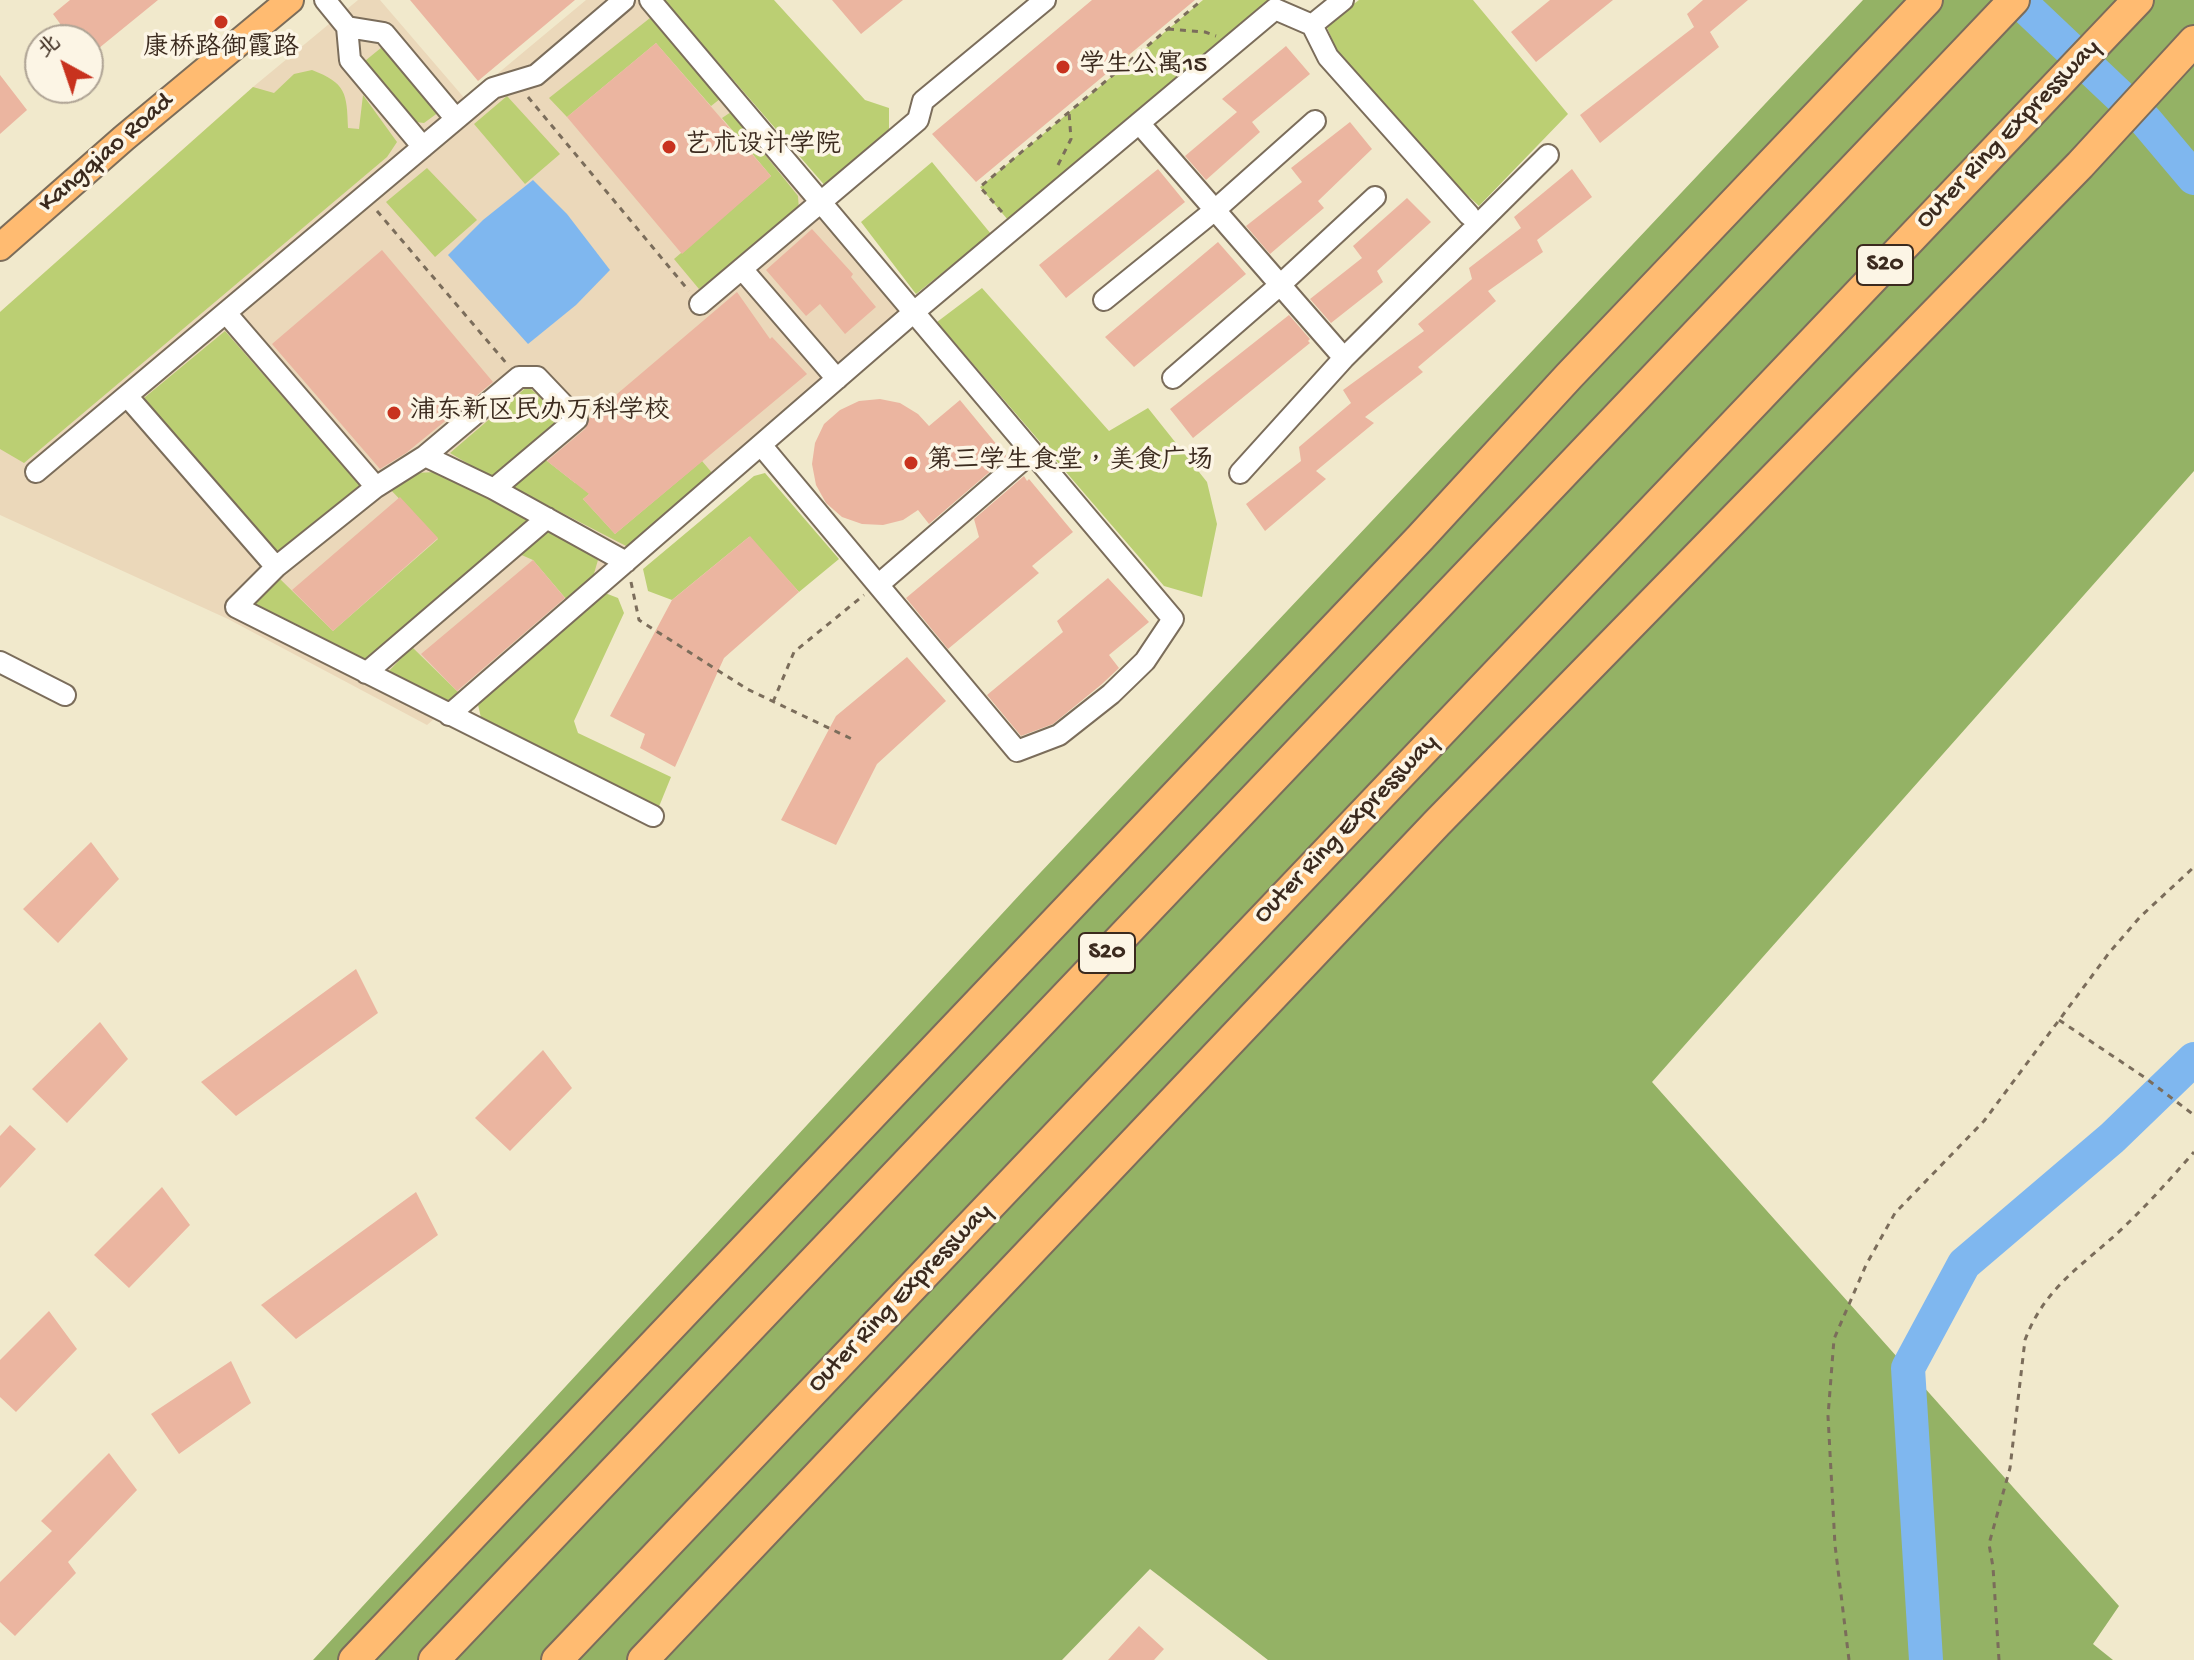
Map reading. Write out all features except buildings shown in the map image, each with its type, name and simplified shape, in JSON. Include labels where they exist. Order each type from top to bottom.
[{"type":"highway","name":"S20","points":[[434,1660],[2014,0]]},
{"type":"highway","points":[[354,1660],[1922,5]]},
{"type":"highway","name":"Outer Ring Expressway","points":[[557,1660],[2129,9]]},
{"type":"highway","points":[[643,1660],[1437,823],[2080,165],[2194,41]]},
{"type":"main road","name":"Kangqiao Road","points":[[0,247],[124,138],[290,0]]},
{"type":"street","points":[[325,0],[347,27],[350,60],[423,147]]},
{"type":"street","points":[[36,472],[493,88],[536,75],[624,0]]},
{"type":"street","points":[[650,0],[1173,619],[1145,661],[1111,694],[1059,735],[1017,751],[761,445]]},
{"type":"street","points":[[700,304],[918,120],[923,101],[1045,0]]},
{"type":"street","points":[[1312,25],[1343,0]]},
{"type":"street","points":[[449,715],[914,312],[1275,9],[1312,25],[1328,57],[1469,215]]},
{"type":"street","points":[[347,27],[384,33],[456,119]]},
{"type":"street","points":[[1104,300],[1215,210],[1315,121]]},
{"type":"street","points":[[1139,123],[1344,358]]},
{"type":"street","points":[[1240,473],[1344,358],[1548,155]]},
{"type":"street","points":[[1173,378],[1375,197]]},
{"type":"street","points":[[742,269],[837,379]]},
{"type":"street","points":[[226,313],[376,487]]},
{"type":"street","points":[[494,489],[577,419],[537,377],[519,377],[425,456],[376,487],[276,567],[236,607],[653,816]]},
{"type":"street","points":[[127,396],[276,567]]},
{"type":"street","points":[[878,585],[1032,452]]},
{"type":"street","points":[[425,456],[494,489],[626,562]]},
{"type":"street","points":[[366,673],[547,518]]},
{"type":"street","points":[[0,662],[65,695]]},
{"type":"path","points":[[1015,227],[980,187],[1202,0]]},
{"type":"path","points":[[1168,29],[1205,32],[1231,46]]},
{"type":"path","points":[[515,82],[700,304]]},
{"type":"path","points":[[1069,112],[1071,139],[1056,168],[1069,182]]},
{"type":"path","points":[[365,196],[519,377]]},
{"type":"path","points":[[626,562],[639,620],[747,689],[856,741]]},
{"type":"path","points":[[773,702],[794,652],[878,585]]},
{"type":"path","points":[[1849,1660],[1835,1545],[1828,1416],[1834,1339],[1866,1265],[1895,1213],[1984,1121],[2140,917],[2194,867]]},
{"type":"path","points":[[2059,1020],[2194,1115]]},
{"type":"path","points":[[1999,1660],[1989,1544],[2010,1468],[2025,1340],[2032,1321],[2040,1306],[2066,1276],[2126,1226],[2194,1152]]},
{"type":"shaded area","name":"浦东新区民办万科学校","points":[[358,0],[380,0],[466,100],[586,0],[658,0],[917,301],[427,725],[228,619],[0,515],[0,312],[253,87]]},
{"type":"green space","points":[[664,0],[774,0],[865,100],[889,108],[889,129],[827,188]]},
{"type":"green space","points":[[1203,0],[1272,0],[1008,220],[980,187]]},
{"type":"green space","points":[[1359,0],[1473,0],[1568,114],[1479,206],[1409,140],[1339,56],[1326,25]]},
{"type":"green space","points":[[1863,0],[2194,0],[2194,471],[1652,1082],[2119,1606],[2093,1644],[2113,1660],[1268,1660],[1150,1569],[1062,1660],[313,1660],[1024,890]]},
{"type":"green space","points":[[650,18],[720,99],[711,106],[656,43],[567,117],[549,98]]},
{"type":"green space","points":[[387,43],[439,112],[424,123],[407,121],[360,65]]},
{"type":"green space","points":[[312,70],[332,80],[342,91],[347,106],[348,128],[359,129],[363,95],[397,142],[387,157],[24,463],[0,449],[0,312],[253,87],[274,93],[294,74]]},
{"type":"green space","points":[[507,96],[560,154],[525,184],[474,124]]},
{"type":"green space","points":[[731,112],[798,196],[799,210],[699,289],[674,259],[771,176],[722,118]]},
{"type":"green space","points":[[932,162],[991,234],[916,294],[861,222]]},
{"type":"green space","points":[[427,168],[477,220],[435,257],[386,202]]},
{"type":"green space","points":[[982,288],[1109,431],[1148,408],[1207,482],[1217,524],[1202,597],[1164,586],[937,322]]},
{"type":"green space","points":[[225,331],[362,487],[277,554],[144,398]]},
{"type":"green space","points":[[528,386],[564,421],[494,479],[450,453]]},
{"type":"green space","points":[[542,457],[575,483],[601,484],[583,499],[615,534],[702,461],[713,474],[628,547],[506,484]]},
{"type":"green space","points":[[436,472],[531,521],[366,663],[260,615],[250,600],[279,578],[333,631],[438,539],[388,487],[415,473]]},
{"type":"green space","points":[[765,473],[839,559],[799,592],[749,537],[672,600],[648,591],[643,569],[754,476]]},
{"type":"green space","points":[[551,530],[598,560],[593,577],[567,600],[533,560],[517,553]]},
{"type":"green space","points":[[605,593],[618,598],[624,613],[574,721],[578,733],[671,777],[658,809],[483,727],[477,700]]},
{"type":"green space","points":[[412,647],[458,692],[445,703],[388,672]]},
{"type":"water","points":[[533,180],[567,214],[610,270],[576,305],[528,344],[448,255],[483,220]]},
{"type":"waterway","points":[[2018,0],[2145,120],[2194,178]]},
{"type":"waterway","points":[[1926,1660],[1908,1368],[1964,1264],[2112,1138],[2194,1059]]},
{"type":"place","name":"康桥路御霞路","points":[[221,22]]},
{"type":"place","name":"学生公寓15","points":[[1063,67]]},
{"type":"place","name":"艺术设计学院","points":[[669,147]]},
{"type":"place","name":"浦东新区民办万科学校","points":[[394,413]]},
{"type":"place","name":"第三学生食堂，美食广场","points":[[911,463]]}]
